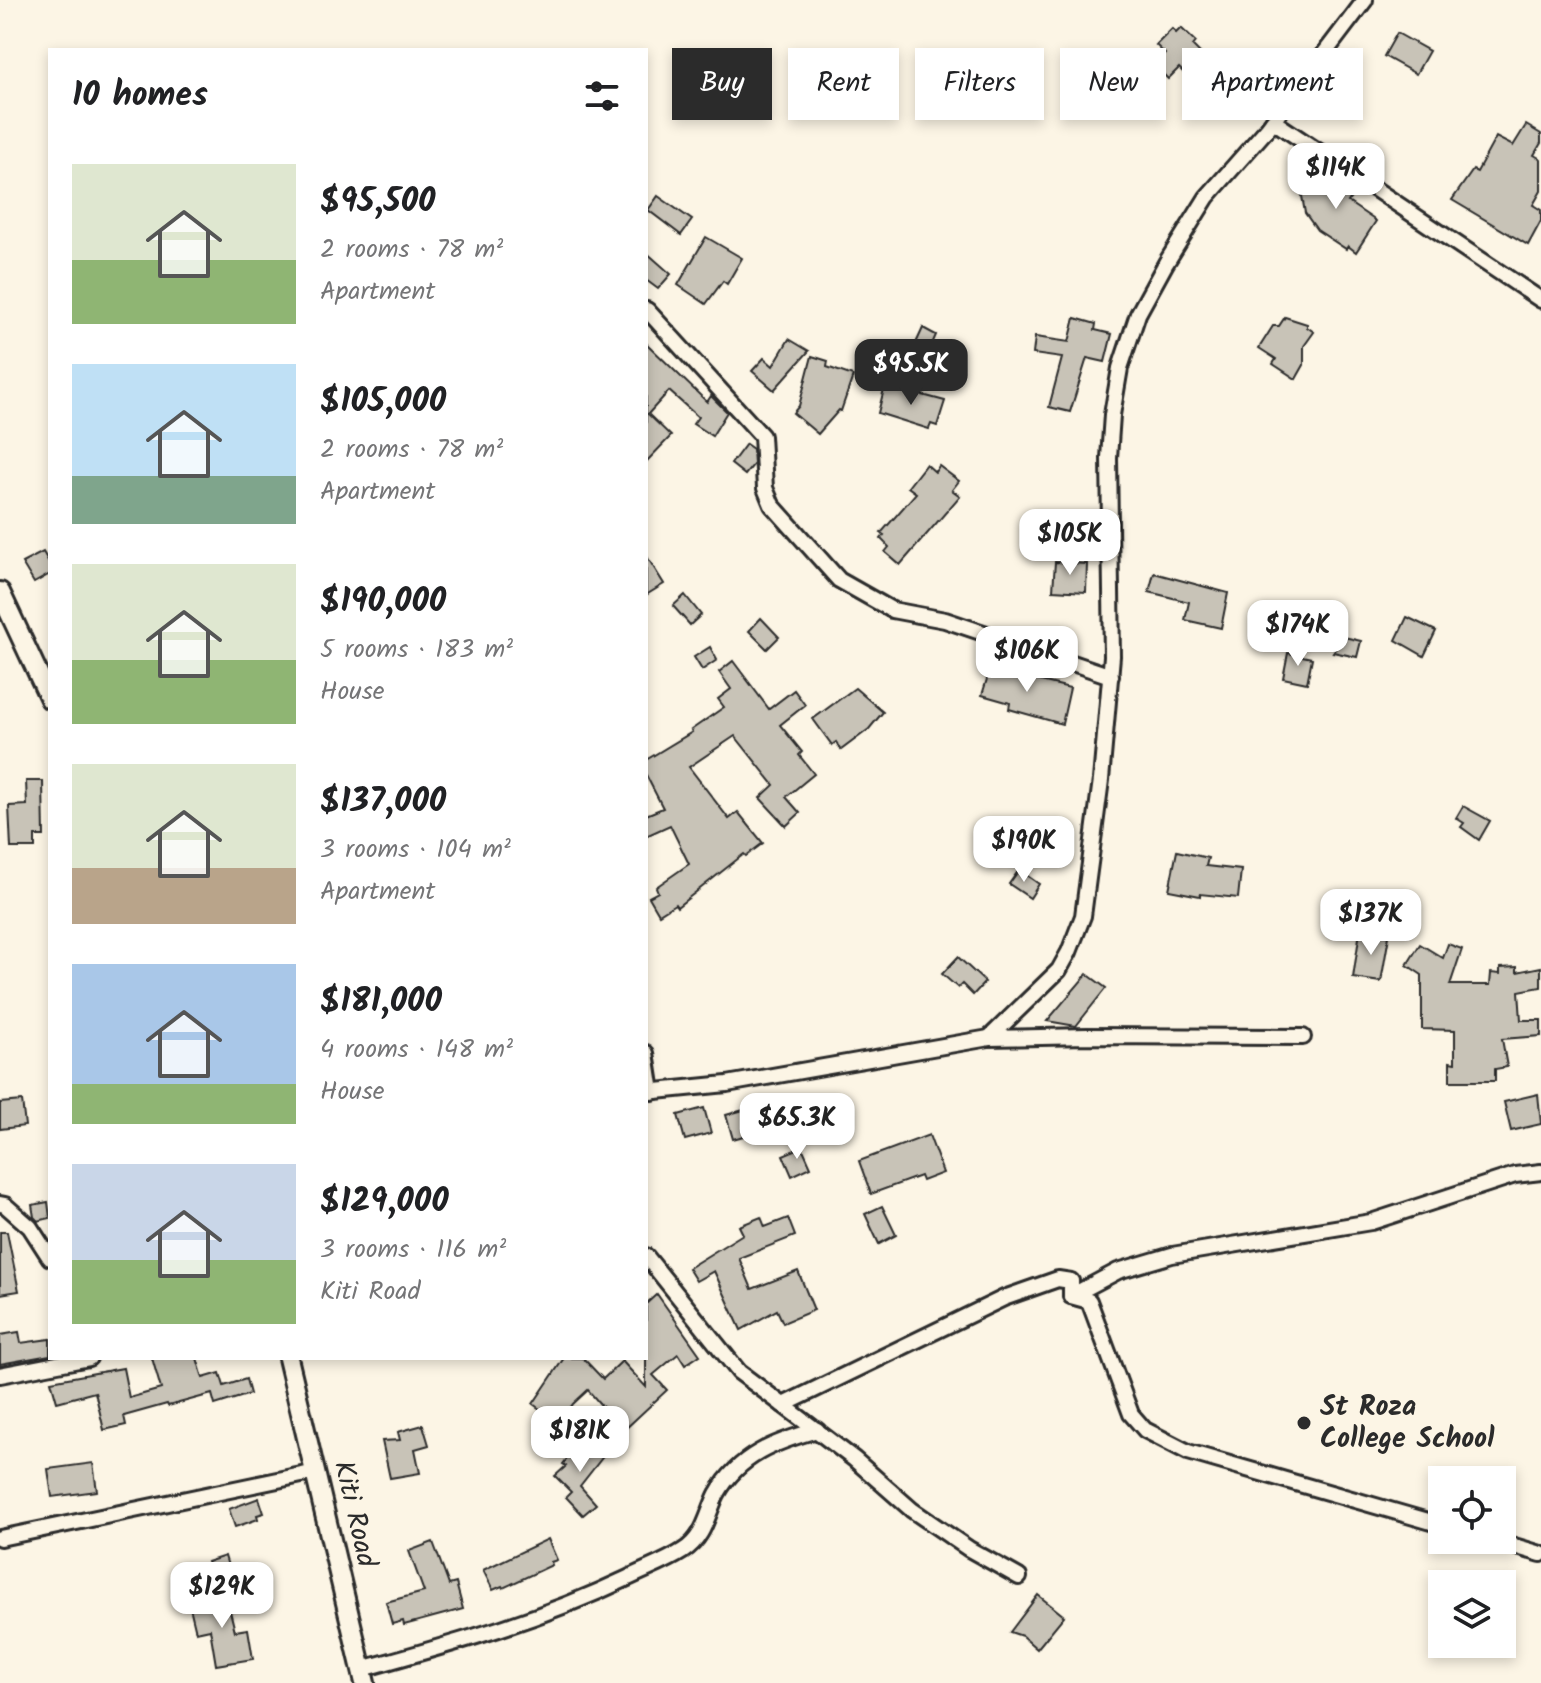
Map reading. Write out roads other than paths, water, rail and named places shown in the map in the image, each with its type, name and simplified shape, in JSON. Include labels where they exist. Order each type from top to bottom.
[{"type":"street","points":[[989,1038],[1059,970],[1083,916],[1111,676],[1109,458],[1112,415],[1120,368],[1138,314],[1190,223],[1214,188],[1273,121],[1365,0]]},
{"type":"street","points":[[1273,121],[1541,300]]},
{"type":"street","points":[[648,311],[762,436],[765,488],[772,505],[839,580],[892,610],[945,620],[1111,676]]},
{"type":"street","points":[[0,592],[48,695]]},
{"type":"street","points":[[649,1092],[727,1084],[989,1038],[1303,1037]]},
{"type":"street","points":[[1071,1296],[1118,1271],[1172,1255],[1371,1222],[1515,1175],[1541,1172]]},
{"type":"street","points":[[0,1204],[30,1227],[48,1255]]},
{"type":"street","points":[[648,1258],[739,1372],[817,1430],[935,1527],[1019,1577]]},
{"type":"street","points":[[783,1405],[1004,1298],[1058,1279],[1071,1281],[1071,1296]]},
{"type":"street","points":[[1071,1296],[1089,1301],[1131,1414],[1145,1430],[1188,1452],[1428,1521]]},
{"type":"street","points":[[0,1375],[79,1360]]},
{"type":"street","name":"Kiti Road","points":[[288,1360],[364,1676]]},
{"type":"street","points":[[364,1676],[572,1605],[687,1549],[711,1515],[716,1497],[730,1475],[750,1456],[774,1444],[817,1430]]},
{"type":"street","points":[[0,1538],[316,1472]]},
{"type":"street","points":[[1516,1547],[1541,1554]]},
{"type":"place","name":"St Roza College School","points":[[1304,1423]]}]
